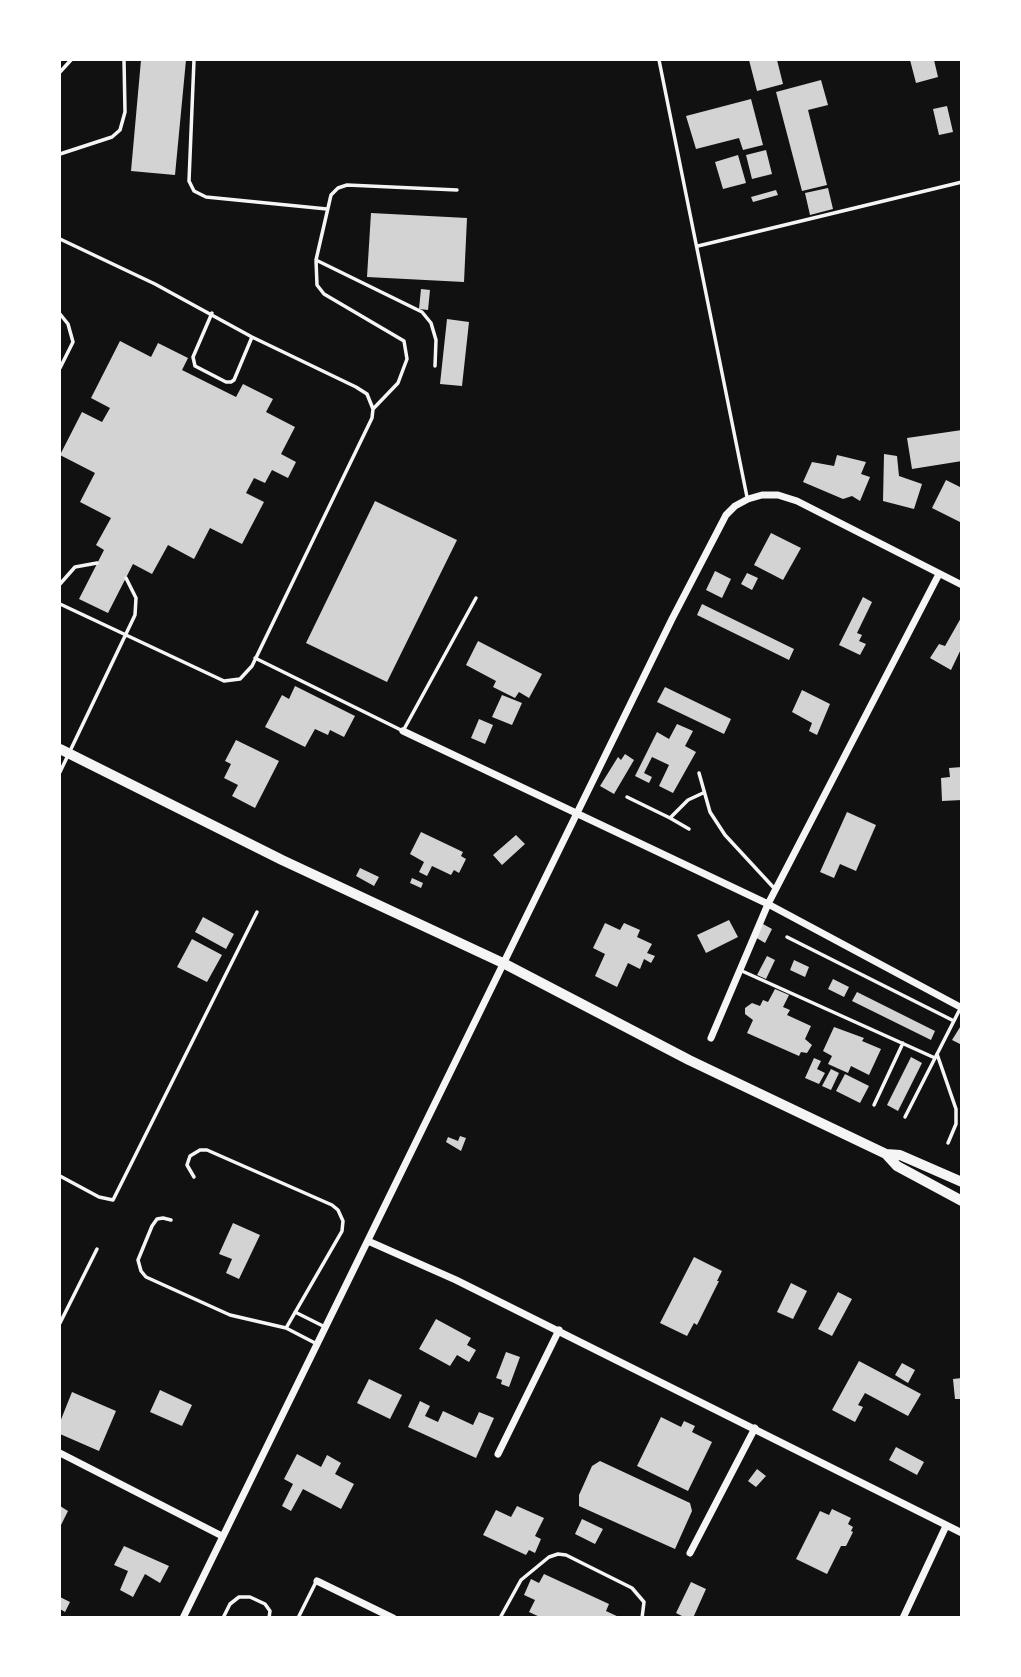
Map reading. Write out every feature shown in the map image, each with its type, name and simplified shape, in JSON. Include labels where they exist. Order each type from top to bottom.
[{"type":"main road","points":[[64,751],[282,860],[505,964],[689,1060],[886,1154],[900,1155],[961,1182]]},
{"type":"main road","points":[[886,1154],[897,1166],[961,1201]]},
{"type":"street","points":[[183,1618],[672,619],[726,515],[748,499],[762,495],[778,495],[797,501],[961,585]]},
{"type":"street","points":[[712,1038],[768,904],[939,574]]},
{"type":"street","points":[[403,731],[768,904],[961,1007]]},
{"type":"street","points":[[368,1241],[559,1330],[961,1534]]},
{"type":"street","points":[[498,1454],[559,1330]]},
{"type":"street","points":[[690,1553],[755,1428]]},
{"type":"street","points":[[60,1453],[222,1536]]},
{"type":"street","points":[[902,1618],[946,1526]]},
{"type":"street","points":[[317,1580],[393,1618]]},
{"type":"lane","points":[[60,72],[71,60]]},
{"type":"lane","points":[[60,154],[112,137],[120,130],[125,112],[124,60]]},
{"type":"lane","points":[[194,60],[189,181],[194,191],[206,197],[327,209]]},
{"type":"lane","points":[[659,60],[748,499]]},
{"type":"lane","points":[[697,246],[961,182]]},
{"type":"lane","points":[[373,409],[398,383],[407,359],[404,341],[324,294],[317,285],[316,260],[331,195],[338,188],[347,185],[457,190]]},
{"type":"lane","points":[[60,239],[356,387],[368,394],[373,409],[372,418],[256,658],[240,679],[224,681],[60,604]]},
{"type":"lane","points":[[316,260],[422,312],[431,323],[436,340],[435,366]]},
{"type":"lane","points":[[212,313],[193,357],[195,366],[231,382],[252,337]]},
{"type":"lane","points":[[60,314],[68,324],[73,342],[60,368]]},
{"type":"lane","points":[[60,584],[75,567],[97,563]]},
{"type":"lane","points":[[60,772],[64,751],[127,636],[135,615],[136,598],[126,578]]},
{"type":"lane","points":[[256,658],[403,731],[476,598]]},
{"type":"lane","points":[[699,773],[710,812],[725,835],[775,890]]},
{"type":"lane","points":[[670,818],[688,800],[703,793]]},
{"type":"lane","points":[[627,797],[689,829]]},
{"type":"lane","points":[[60,1176],[99,1197],[113,1200],[257,912]]},
{"type":"lane","points":[[788,937],[954,1021]]},
{"type":"lane","points":[[740,970],[936,1056],[956,1109],[956,1124],[948,1143]]},
{"type":"lane","points":[[905,1117],[961,1007]]},
{"type":"lane","points":[[874,1105],[903,1043]]},
{"type":"lane","points":[[194,1177],[187,1165],[190,1156],[200,1150],[208,1150],[338,1210],[343,1221],[342,1231],[286,1328]]},
{"type":"lane","points":[[172,1220],[157,1219],[152,1226],[138,1260],[146,1277],[230,1315],[286,1328],[317,1344]]},
{"type":"lane","points":[[60,1323],[97,1249]]},
{"type":"lane","points":[[295,1312],[326,1327]]},
{"type":"lane","points":[[500,1618],[521,1580],[549,1557],[558,1554],[566,1555],[632,1588],[644,1602],[642,1618]]},
{"type":"lane","points":[[298,1618],[317,1580]]},
{"type":"lane","points":[[223,1618],[230,1604],[239,1597],[250,1597],[265,1604],[270,1611],[269,1618]]},
{"type":"building","points":[[141,60],[186,60],[175,175],[131,171]]},
{"type":"building","points":[[749,60],[777,60],[783,84],[757,91]]},
{"type":"building","points":[[910,60],[934,60],[938,77],[916,83]]},
{"type":"building","points":[[821,80],[828,105],[808,110],[827,185],[802,191],[776,92]]},
{"type":"building","points":[[751,99],[763,145],[743,150],[739,138],[696,149],[686,116]]},
{"type":"building","points":[[947,106],[953,132],[939,135],[933,109]]},
{"type":"building","points":[[766,150],[772,174],[752,179],[746,155]]},
{"type":"building","points":[[738,155],[746,183],[723,189],[715,162]]},
{"type":"building","points":[[828,188],[833,209],[810,215],[805,193]]},
{"type":"building","points":[[776,190],[778,195],[753,202],[751,197]]},
{"type":"building","points":[[371,213],[467,218],[464,282],[367,277]]},
{"type":"building","points":[[421,289],[430,290],[428,310],[419,309]]},
{"type":"building","points":[[447,319],[469,322],[462,386],[440,384]]},
{"type":"building","points":[[120,341],[151,357],[158,343],[188,358],[182,370],[236,397],[243,384],[273,399],[266,412],[295,427],[281,454],[296,462],[288,478],[272,470],[265,483],[254,478],[246,493],[264,502],[242,544],[210,528],[194,559],[168,545],[152,574],[133,564],[108,613],[79,599],[104,550],[96,545],[111,518],[80,502],[95,473],[60,455],[82,412],[102,422],[110,408],[91,398]]},
{"type":"building","points":[[962,430],[962,461],[912,469],[907,438]]},
{"type":"building","points":[[884,454],[897,456],[899,476],[922,484],[914,509],[883,501]]},
{"type":"building","points":[[837,455],[866,462],[861,474],[870,477],[860,501],[852,496],[843,499],[803,482],[812,462],[834,466]]},
{"type":"building","points":[[946,480],[962,488],[962,523],[932,508]]},
{"type":"building","points":[[375,501],[457,540],[387,682],[306,643]]},
{"type":"building","points":[[771,533],[801,548],[783,580],[754,565]]},
{"type":"building","points":[[715,571],[731,579],[722,598],[706,590]]},
{"type":"building","points":[[747,573],[758,578],[752,590],[741,584]]},
{"type":"building","points":[[863,597],[872,602],[857,633],[862,635],[859,641],[866,644],[860,655],[839,645]]},
{"type":"building","points":[[702,604],[794,649],[789,660],[697,615]]},
{"type":"building","points":[[962,616],[962,647],[951,670],[930,658],[939,644],[945,646]]},
{"type":"building","points":[[478,641],[542,674],[529,698],[519,692],[515,698],[493,687],[496,681],[466,665]]},
{"type":"building","points":[[295,686],[355,716],[344,737],[330,730],[328,735],[315,729],[305,747],[265,727],[282,695],[289,699]]},
{"type":"building","points":[[665,687],[731,719],[724,734],[657,702]]},
{"type":"building","points":[[802,690],[830,704],[817,735],[809,731],[812,723],[792,712]]},
{"type":"building","points":[[502,695],[522,703],[512,725],[492,717]]},
{"type":"building","points":[[479,719],[493,725],[485,744],[471,738]]},
{"type":"building","points":[[677,724],[693,731],[685,746],[696,752],[673,793],[659,786],[669,765],[652,757],[644,773],[652,777],[649,783],[635,776],[657,732],[669,739]]},
{"type":"building","points":[[236,740],[279,761],[255,808],[232,796],[238,785],[224,778],[231,764],[225,761]]},
{"type":"building","points":[[625,754],[634,760],[614,794],[600,786],[618,757],[621,760]]},
{"type":"building","points":[[962,767],[962,800],[942,801],[941,778],[950,777],[949,768]]},
{"type":"building","points":[[847,812],[876,825],[856,871],[840,864],[834,878],[820,872]]},
{"type":"building","points":[[421,832],[463,852],[461,856],[466,859],[459,873],[454,870],[451,875],[432,866],[427,876],[419,872],[424,862],[410,854]]},
{"type":"building","points":[[516,835],[525,844],[502,865],[493,855]]},
{"type":"building","points":[[360,868],[379,877],[374,886],[356,876]]},
{"type":"building","points":[[412,878],[423,883],[421,888],[410,883]]},
{"type":"building","points":[[203,917],[234,934],[226,949],[195,932]]},
{"type":"building","points":[[729,920],[738,937],[706,953],[697,935]]},
{"type":"building","points":[[605,923],[620,930],[624,923],[640,930],[637,937],[652,944],[647,953],[655,956],[651,963],[644,959],[640,969],[628,963],[617,987],[595,976],[605,954],[593,948]]},
{"type":"building","points":[[763,924],[772,929],[765,943],[755,937]]},
{"type":"building","points":[[192,939],[222,955],[207,982],[177,967]]},
{"type":"building","points":[[767,956],[775,960],[766,979],[757,975]]},
{"type":"building","points":[[794,960],[809,967],[805,977],[790,970]]},
{"type":"building","points":[[833,979],[849,987],[844,997],[828,989]]},
{"type":"building","points":[[775,989],[789,995],[783,1007],[790,1010],[787,1015],[811,1026],[805,1039],[812,1045],[807,1053],[801,1052],[799,1056],[747,1033],[753,1020],[745,1014],[745,1008],[752,1003],[760,1006],[763,1000],[768,1002]]},
{"type":"building","points":[[857,992],[935,1031],[931,1040],[852,1001]]},
{"type":"building","points":[[962,1024],[962,1045],[952,1040]]},
{"type":"building","points":[[834,1027],[864,1038],[862,1041],[881,1049],[869,1075],[851,1066],[848,1073],[828,1064],[832,1056],[823,1051]]},
{"type":"building","points":[[911,1057],[922,1063],[898,1111],[887,1105]]},
{"type":"building","points":[[814,1058],[821,1061],[817,1069],[825,1073],[819,1084],[805,1078]]},
{"type":"building","points":[[831,1069],[839,1073],[831,1090],[822,1086]]},
{"type":"building","points":[[845,1074],[869,1086],[860,1103],[836,1091]]},
{"type":"building","points":[[460,1136],[466,1138],[461,1151],[446,1142],[448,1137],[458,1141]]},
{"type":"building","points":[[233,1223],[260,1235],[239,1279],[226,1273],[232,1259],[219,1254]]},
{"type":"building","points":[[694,1257],[722,1271],[697,1325],[694,1323],[687,1336],[660,1323]]},
{"type":"building","points":[[791,1283],[807,1291],[793,1319],[777,1312]]},
{"type":"building","points":[[838,1292],[852,1299],[832,1336],[818,1329]]},
{"type":"building","points":[[436,1319],[471,1338],[467,1345],[476,1350],[469,1362],[457,1355],[450,1366],[419,1349]]},
{"type":"building","points":[[506,1352],[520,1357],[509,1387],[496,1378]]},
{"type":"building","points":[[859,1361],[921,1394],[908,1416],[865,1393],[858,1405],[863,1407],[855,1422],[832,1410]]},
{"type":"building","points":[[902,1363],[915,1370],[908,1383],[895,1375]]},
{"type":"building","points":[[962,1378],[962,1399],[955,1399],[953,1379]]},
{"type":"building","points":[[369,1379],[402,1395],[390,1419],[357,1403]]},
{"type":"building","points":[[160,1390],[192,1405],[182,1426],[150,1412]]},
{"type":"building","points":[[72,1392],[116,1411],[99,1451],[60,1434],[60,1422]]},
{"type":"building","points":[[420,1401],[430,1406],[425,1416],[438,1422],[443,1411],[473,1425],[479,1412],[494,1418],[476,1458],[408,1427]]},
{"type":"building","points":[[661,1417],[681,1427],[684,1421],[695,1426],[692,1432],[712,1442],[688,1491],[637,1466]]},
{"type":"building","points":[[896,1447],[924,1462],[917,1475],[889,1460]]},
{"type":"building","points":[[297,1454],[321,1467],[327,1455],[341,1463],[335,1474],[354,1484],[341,1509],[303,1489],[291,1511],[282,1506],[293,1484],[284,1479]]},
{"type":"building","points":[[600,1461],[690,1503],[692,1511],[675,1549],[579,1506],[579,1495],[592,1466]]},
{"type":"building","points":[[757,1469],[766,1476],[756,1487],[748,1481]]},
{"type":"building","points":[[60,1506],[68,1511],[60,1527]]},
{"type":"building","points":[[517,1506],[544,1518],[535,1536],[541,1539],[535,1553],[529,1550],[526,1555],[483,1535],[496,1510],[511,1517]]},
{"type":"building","points":[[832,1509],[851,1518],[848,1524],[853,1527],[853,1532],[846,1546],[841,1546],[827,1574],[796,1559],[820,1511],[829,1515]]},
{"type":"building","points":[[582,1519],[603,1529],[595,1544],[575,1534]]},
{"type":"building","points":[[124,1546],[169,1566],[160,1583],[145,1574],[133,1597],[120,1590],[128,1571],[114,1565]]},
{"type":"building","points":[[544,1574],[609,1604],[606,1611],[621,1618],[542,1618],[529,1612],[535,1600],[524,1595],[531,1579],[539,1583]]},
{"type":"building","points":[[691,1582],[706,1589],[693,1618],[686,1618],[676,1613]]},
{"type":"building","points":[[60,1597],[70,1602],[65,1612],[60,1609]]}]
